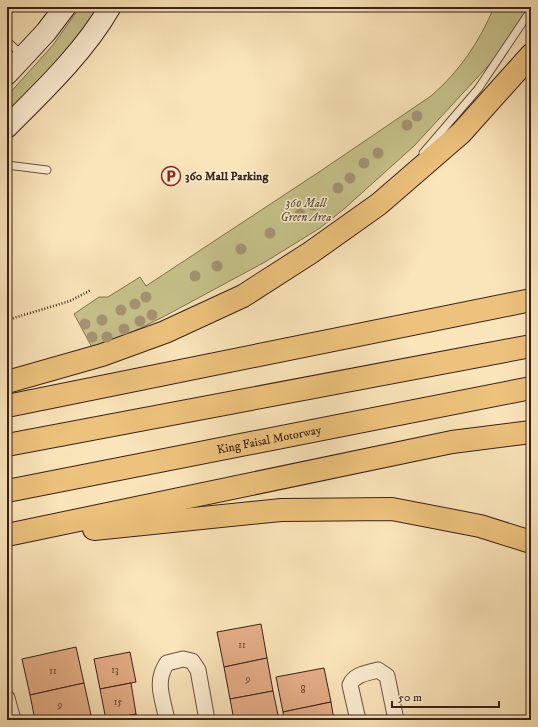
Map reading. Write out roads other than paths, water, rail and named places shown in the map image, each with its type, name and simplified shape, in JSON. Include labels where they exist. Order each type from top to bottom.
[{"type":"highway","points":[[7,382],[102,355],[165,332],[236,299],[310,253],[379,204],[461,132],[531,55]]},
{"type":"highway","points":[[7,406],[531,300]]},
{"type":"highway","points":[[7,445],[531,346]]},
{"type":"highway","name":"King Faisal Motorway","points":[[7,491],[531,388]]},
{"type":"highway","points":[[7,535],[452,442],[531,432]]},
{"type":"highway","points":[[7,538],[281,510],[392,510],[480,526],[531,542]]},
{"type":"street","points":[[7,74],[24,57],[65,7]]},
{"type":"street","points":[[7,127],[52,82],[110,10]]},
{"type":"street","points":[[167,720],[159,680],[161,672],[167,663],[183,659],[192,661],[198,670],[207,720]]},
{"type":"street","points":[[358,720],[350,684],[356,676],[378,670],[387,676],[396,720]]},
{"type":"street","points":[[7,698],[13,720]]},
{"type":"lane","points":[[379,204],[478,89],[531,10]]},
{"type":"lane","points":[[7,41],[24,57]]},
{"type":"lane","points":[[7,165],[47,170]]},
{"type":"place","name":"360 Mall Parking","points":[[171,176]]},
{"type":"park label","name":"360 Mall Green Area","points":[[306,210]]}]
